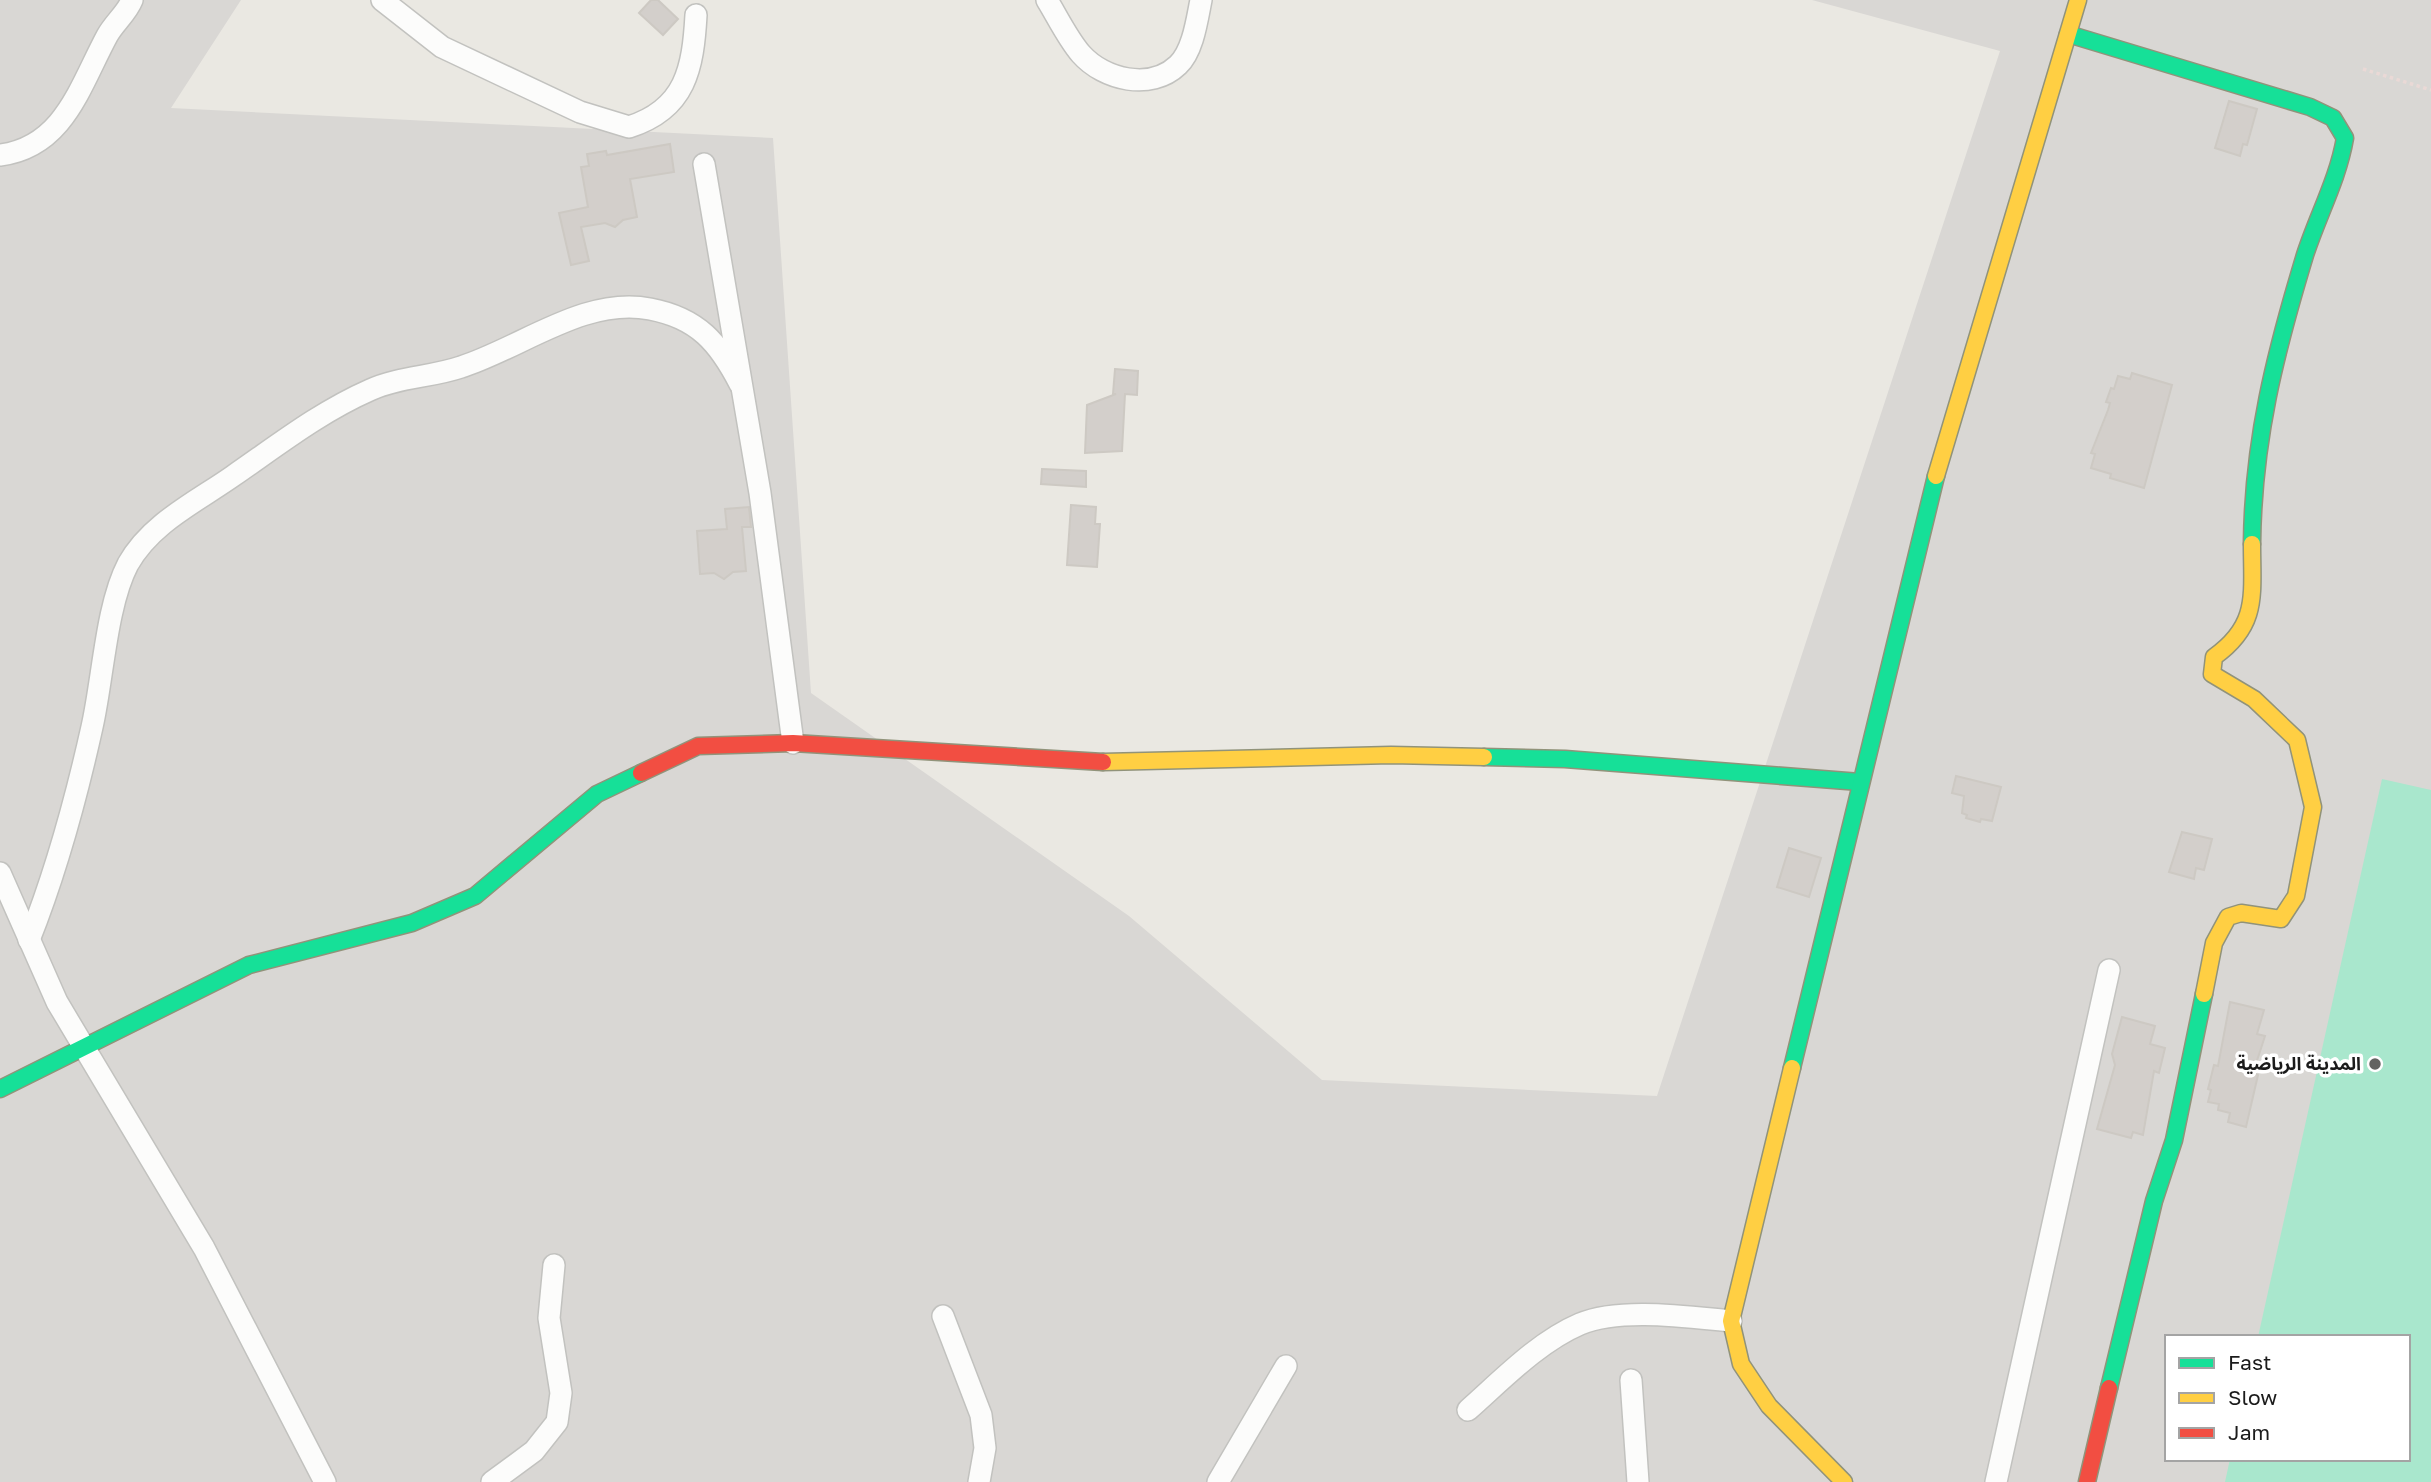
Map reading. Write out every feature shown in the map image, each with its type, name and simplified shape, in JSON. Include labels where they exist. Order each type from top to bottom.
[{"type":"street","points":[[0,155],[18,153],[51,134],[64,118],[111,28],[132,0]]},
{"type":"street","points":[[382,0],[442,47],[580,112],[629,127],[655,115],[668,105],[688,76],[693,57],[696,15]]},
{"type":"street","points":[[1047,0],[1080,53],[1096,69],[1116,77],[1139,80],[1162,76],[1179,65],[1189,46],[1201,0]]},
{"type":"street","points":[[1844,1482],[1769,1406],[1741,1364],[1731,1321],[1931,492],[2078,0]]},
{"type":"street","points":[[2068,34],[2311,107],[2333,118],[2345,138],[2341,160],[2306,253],[2265,400],[2253,486],[2253,583],[2245,627],[2235,642],[2214,657],[2211,666],[2212,674],[2254,699],[2297,740],[2313,807],[2290,909],[2281,919],[2241,913],[2228,917],[2214,943],[2174,1140],[2154,1201],[2087,1482]]},
{"type":"street","points":[[704,164],[760,493],[793,743]]},
{"type":"street","points":[[29,940],[46,898],[92,727],[118,593],[127,566],[144,540],[179,512],[307,422],[372,388],[461,367],[590,314],[626,307],[649,309],[692,324],[710,337],[740,384]]},
{"type":"street","points":[[0,1089],[83,1045],[249,965],[412,923],[475,895],[597,794],[698,746],[793,743],[1098,762],[1391,755],[1565,759],[1860,782]]},
{"type":"street","points":[[0,873],[57,1002],[204,1248],[325,1482]]},
{"type":"street","points":[[1996,1482],[2109,970]]},
{"type":"street","points":[[492,1482],[534,1451],[557,1422],[561,1393],[549,1318],[554,1265]]},
{"type":"street","points":[[943,1315],[981,1415],[985,1448],[979,1482]]},
{"type":"street","points":[[1468,1410],[1557,1335],[1582,1323],[1615,1317],[1674,1316],[1731,1321]]},
{"type":"street","points":[[1218,1482],[1286,1366]]},
{"type":"street","points":[[1631,1380],[1638,1482]]},
{"type":"path","points":[[2362,69],[2431,90]]},
{"type":"shaded area","points":[[0,0],[241,0],[171,108],[773,138],[811,693],[1129,916],[1322,1080],[1657,1096],[2000,51],[1812,0],[2431,0],[2431,1482],[0,1482]]},
{"type":"green space","name":"المدينة الرياضية","points":[[2382,779],[2431,790],[2431,1482],[2225,1482],[2230,1461],[2410,1461],[2410,1335],[2258,1335]]},
{"type":"building","points":[[651,0],[658,0],[678,19],[663,35],[639,13]]},
{"type":"building","points":[[2229,101],[2257,109],[2247,145],[2243,144],[2240,156],[2215,148]]},
{"type":"building","points":[[670,144],[674,172],[630,179],[637,217],[623,220],[615,227],[605,223],[581,227],[589,261],[571,265],[559,213],[588,207],[581,167],[589,166],[587,154],[606,151],[607,155]]},
{"type":"building","points":[[1115,369],[1138,371],[1137,395],[1125,394],[1122,451],[1085,453],[1087,405],[1116,394],[1113,394]]},
{"type":"building","points":[[2132,373],[2172,385],[2144,488],[2110,478],[2111,474],[2091,468],[2095,454],[2091,453],[2108,410],[2110,403],[2106,402],[2111,388],[2114,389],[2118,376],[2130,379]]},
{"type":"building","points":[[1042,469],[1086,471],[1086,487],[1041,484]]},
{"type":"building","points":[[1071,505],[1096,507],[1095,524],[1100,524],[1097,567],[1067,565]]},
{"type":"building","points":[[749,507],[751,527],[742,527],[746,571],[733,572],[724,579],[714,573],[700,574],[697,531],[727,529],[725,509]]},
{"type":"building","points":[[1956,776],[2001,787],[1992,821],[1981,819],[1980,822],[1966,818],[1967,815],[1962,813],[1964,796],[1952,793]]},
{"type":"building","points":[[2182,832],[2212,839],[2204,870],[2196,868],[2194,879],[2169,872]]},
{"type":"building","points":[[1789,848],[1821,858],[1809,897],[1777,887]]},
{"type":"building","points":[[2230,1002],[2264,1010],[2257,1034],[2265,1036],[2253,1073],[2258,1075],[2246,1127],[2228,1122],[2230,1113],[2218,1110],[2219,1104],[2208,1102],[2211,1090],[2208,1089],[2214,1065],[2218,1066]]},
{"type":"building","points":[[2122,1017],[2155,1026],[2150,1044],[2165,1048],[2159,1073],[2154,1071],[2143,1135],[2133,1132],[2131,1138],[2097,1129],[2115,1065],[2112,1054]]},
{"type":"traffic: fast","points":[[2068,34],[2310,107],[2333,118],[2345,138],[2333,182],[2305,255],[2275,363],[2256,469],[2252,544]]},
{"type":"traffic: fast","points":[[1792,1068],[1936,476]]},
{"type":"traffic: fast","points":[[1484,757],[1565,759],[1860,782]]},
{"type":"traffic: fast","points":[[0,1089],[249,965],[412,923],[475,896],[597,794],[641,773]]},
{"type":"traffic: fast","points":[[2109,1388],[2154,1201],[2174,1140],[2204,994]]},
{"type":"traffic: slow","points":[[1936,476],[2078,0]]},
{"type":"traffic: slow","points":[[2204,994],[2214,943],[2228,917],[2241,913],[2281,919],[2296,896],[2313,807],[2297,740],[2254,699],[2212,674],[2214,657],[2229,645],[2246,621],[2252,594],[2252,544]]},
{"type":"traffic: slow","points":[[1103,762],[1391,755],[1484,757]]},
{"type":"traffic: slow","points":[[1792,1068],[1731,1321],[1741,1364],[1769,1406],[1844,1482]]},
{"type":"traffic: jam","points":[[641,773],[698,746],[793,743],[1103,762]]},
{"type":"traffic: jam","points":[[2087,1482],[2109,1388]]},
{"type":"place","name":"المدينة الرياضية","points":[[2375,1064]]}]
